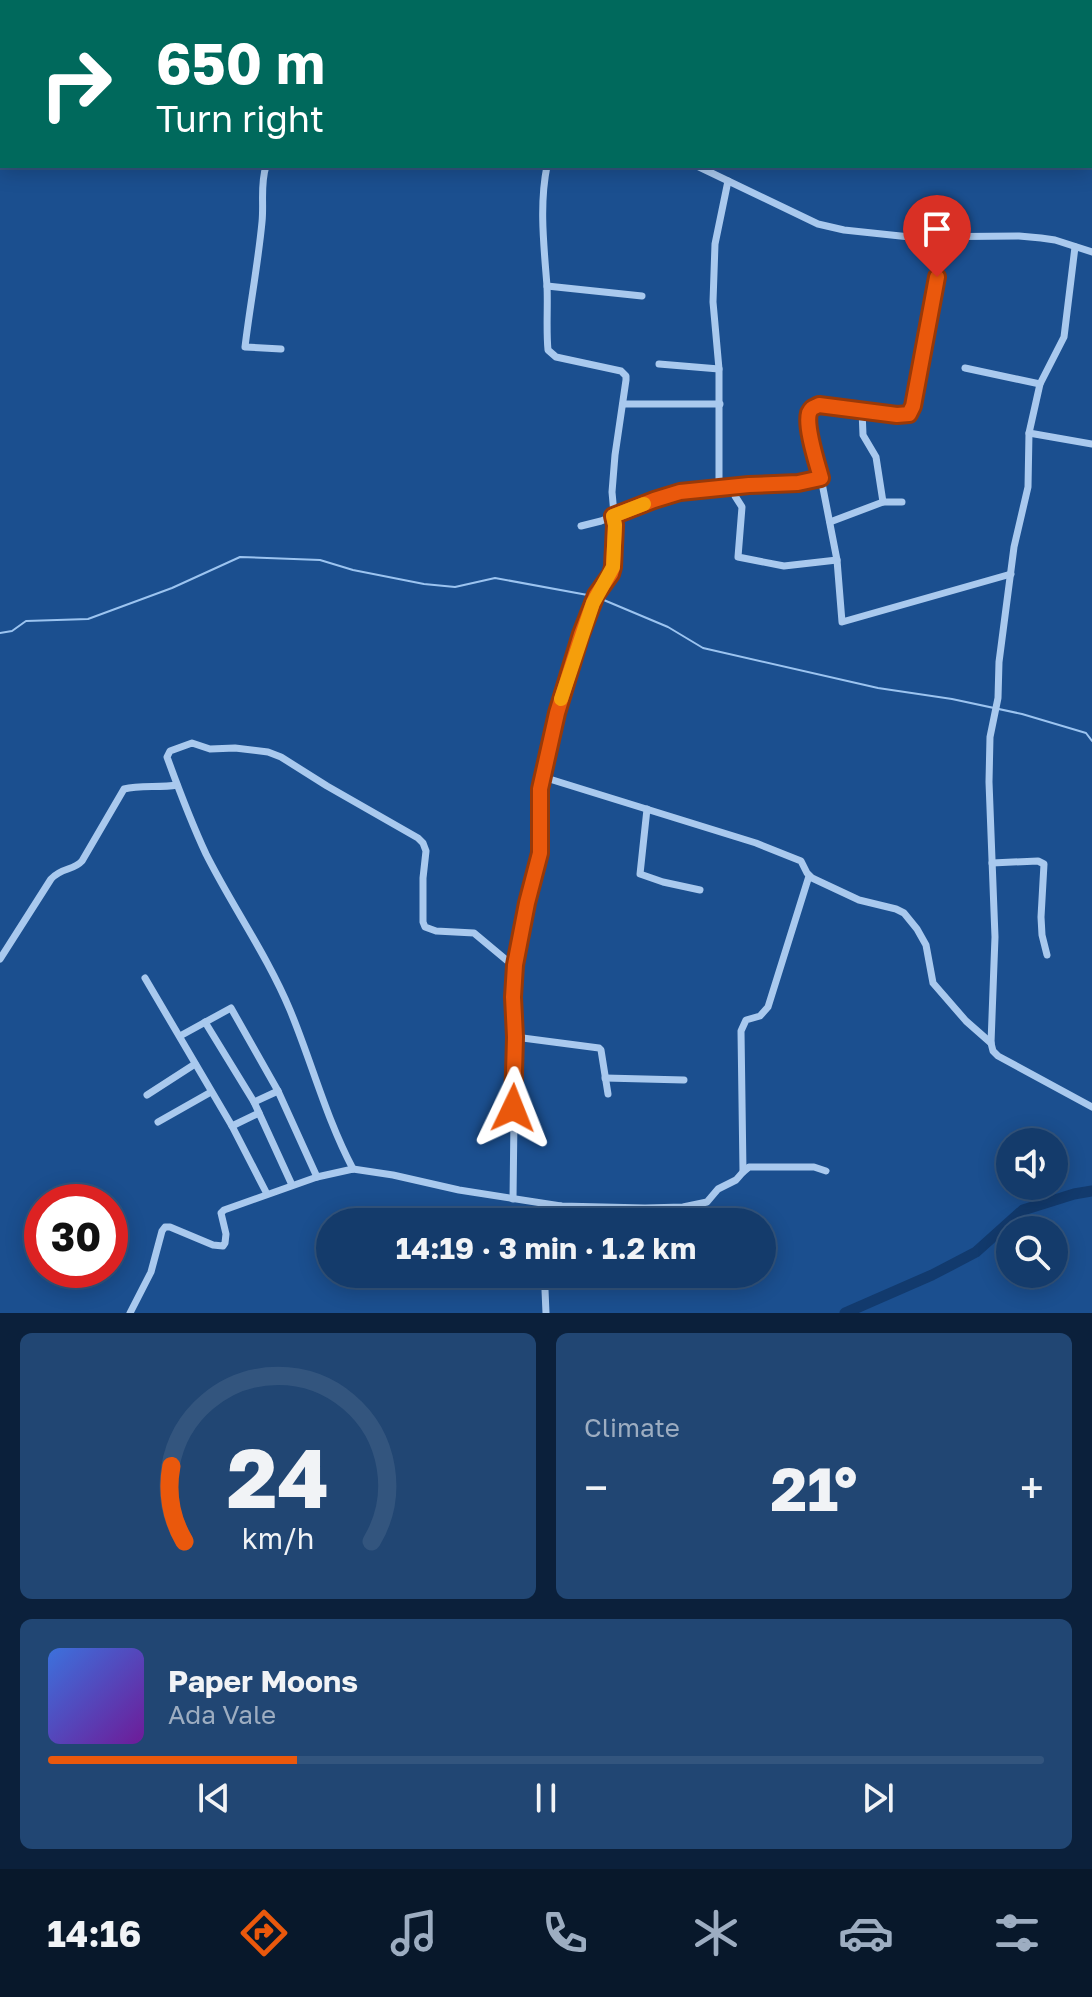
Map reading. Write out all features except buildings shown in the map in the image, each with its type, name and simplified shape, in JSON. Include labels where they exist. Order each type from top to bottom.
[{"type":"street","points":[[266,168],[257,267],[245,347],[281,349]]},
{"type":"street","points":[[513,1199],[515,965],[540,853],[540,789],[557,713],[594,599],[613,567],[615,525],[612,492],[626,380],[623,373],[551,354],[547,345],[543,243],[547,168]]},
{"type":"street","points":[[701,168],[818,224],[875,234],[945,238],[1019,236],[1055,240],[1092,252]]},
{"type":"street","points":[[719,488],[719,369],[713,302],[715,244],[728,181]]},
{"type":"street","points":[[945,238],[912,411],[904,415],[819,405],[810,410],[808,417],[837,560],[842,622],[1011,574]]},
{"type":"street","points":[[1075,247],[1064,337],[1040,384],[1029,433],[1028,487],[1014,547],[999,662],[998,698],[990,737],[995,937],[991,1043],[998,1056],[1092,1107]]},
{"type":"street","points":[[547,286],[642,296]]},
{"type":"street","points":[[659,364],[719,369]]},
{"type":"street","points":[[965,368],[1040,384]]},
{"type":"street","points":[[623,404],[720,404]]},
{"type":"street","points":[[862,410],[862,430],[876,457],[883,502]]},
{"type":"street","points":[[1029,433],[1092,444]]},
{"type":"street","points":[[581,526],[670,494],[798,483],[821,478]]},
{"type":"street","points":[[732,487],[742,507],[738,557],[784,566],[837,560]]},
{"type":"street","points":[[830,522],[883,502],[902,502]]},
{"type":"street","points":[[353,1169],[327,1113],[290,1009],[206,854],[167,757],[170,751],[192,743],[210,749],[268,752],[423,843],[426,851],[423,890],[425,927],[436,931],[474,933],[515,965]]},
{"type":"street","points":[[543,777],[756,843],[801,861],[809,876],[859,900],[904,913],[926,945],[933,983],[966,1021],[991,1043]]},
{"type":"street","points":[[0,959],[51,879],[82,861],[124,789],[177,785]]},
{"type":"street","points":[[647,809],[640,874],[700,890]]},
{"type":"street","points":[[992,863],[1038,861],[1044,864],[1041,917],[1047,955]]},
{"type":"street","points":[[743,1172],[741,1031],[746,1020],[760,1016],[768,1007],[809,876]]},
{"type":"street","points":[[145,978],[232,1126],[267,1194]]},
{"type":"street","points":[[180,1036],[231,1008],[278,1091],[317,1177]]},
{"type":"street","points":[[205,1022],[254,1102],[292,1185]]},
{"type":"street","points":[[515,1037],[599,1048],[608,1094]]},
{"type":"street","points":[[147,1095],[195,1064]]},
{"type":"street","points":[[605,1078],[684,1080]]},
{"type":"street","points":[[254,1102],[278,1091]]},
{"type":"street","points":[[158,1122],[211,1092]]},
{"type":"street","points":[[232,1126],[259,1113]]},
{"type":"street","points":[[130,1313],[151,1272],[165,1227],[223,1246],[226,1239],[222,1211],[292,1185],[353,1169],[513,1199],[561,1206],[617,1208],[704,1204],[718,1189],[736,1180],[749,1167],[814,1167],[826,1171]]},
{"type":"street","points":[[545,1288],[546,1313]]},
{"type":"waterway","points":[[0,633],[12,631],[26,621],[88,619],[172,588],[240,557],[320,560],[353,570],[455,587],[495,578],[593,596]]},
{"type":"waterway","points":[[599,598],[668,627],[703,648],[878,688],[1022,714],[1086,733],[1092,741]]},
{"type":"waterway","points":[[845,1313],[976,1252],[1023,1210],[1092,1191]]},
{"type":"slow traffic","points":[[561,699],[596,595],[613,567],[613,516],[644,504]]},
{"type":"route","points":[[513,1108],[515,965],[540,853],[540,789],[557,713],[581,634],[596,595],[613,567],[613,516],[680,492],[809,482],[821,478],[808,417],[810,410],[819,405],[909,414],[937,277]]}]
